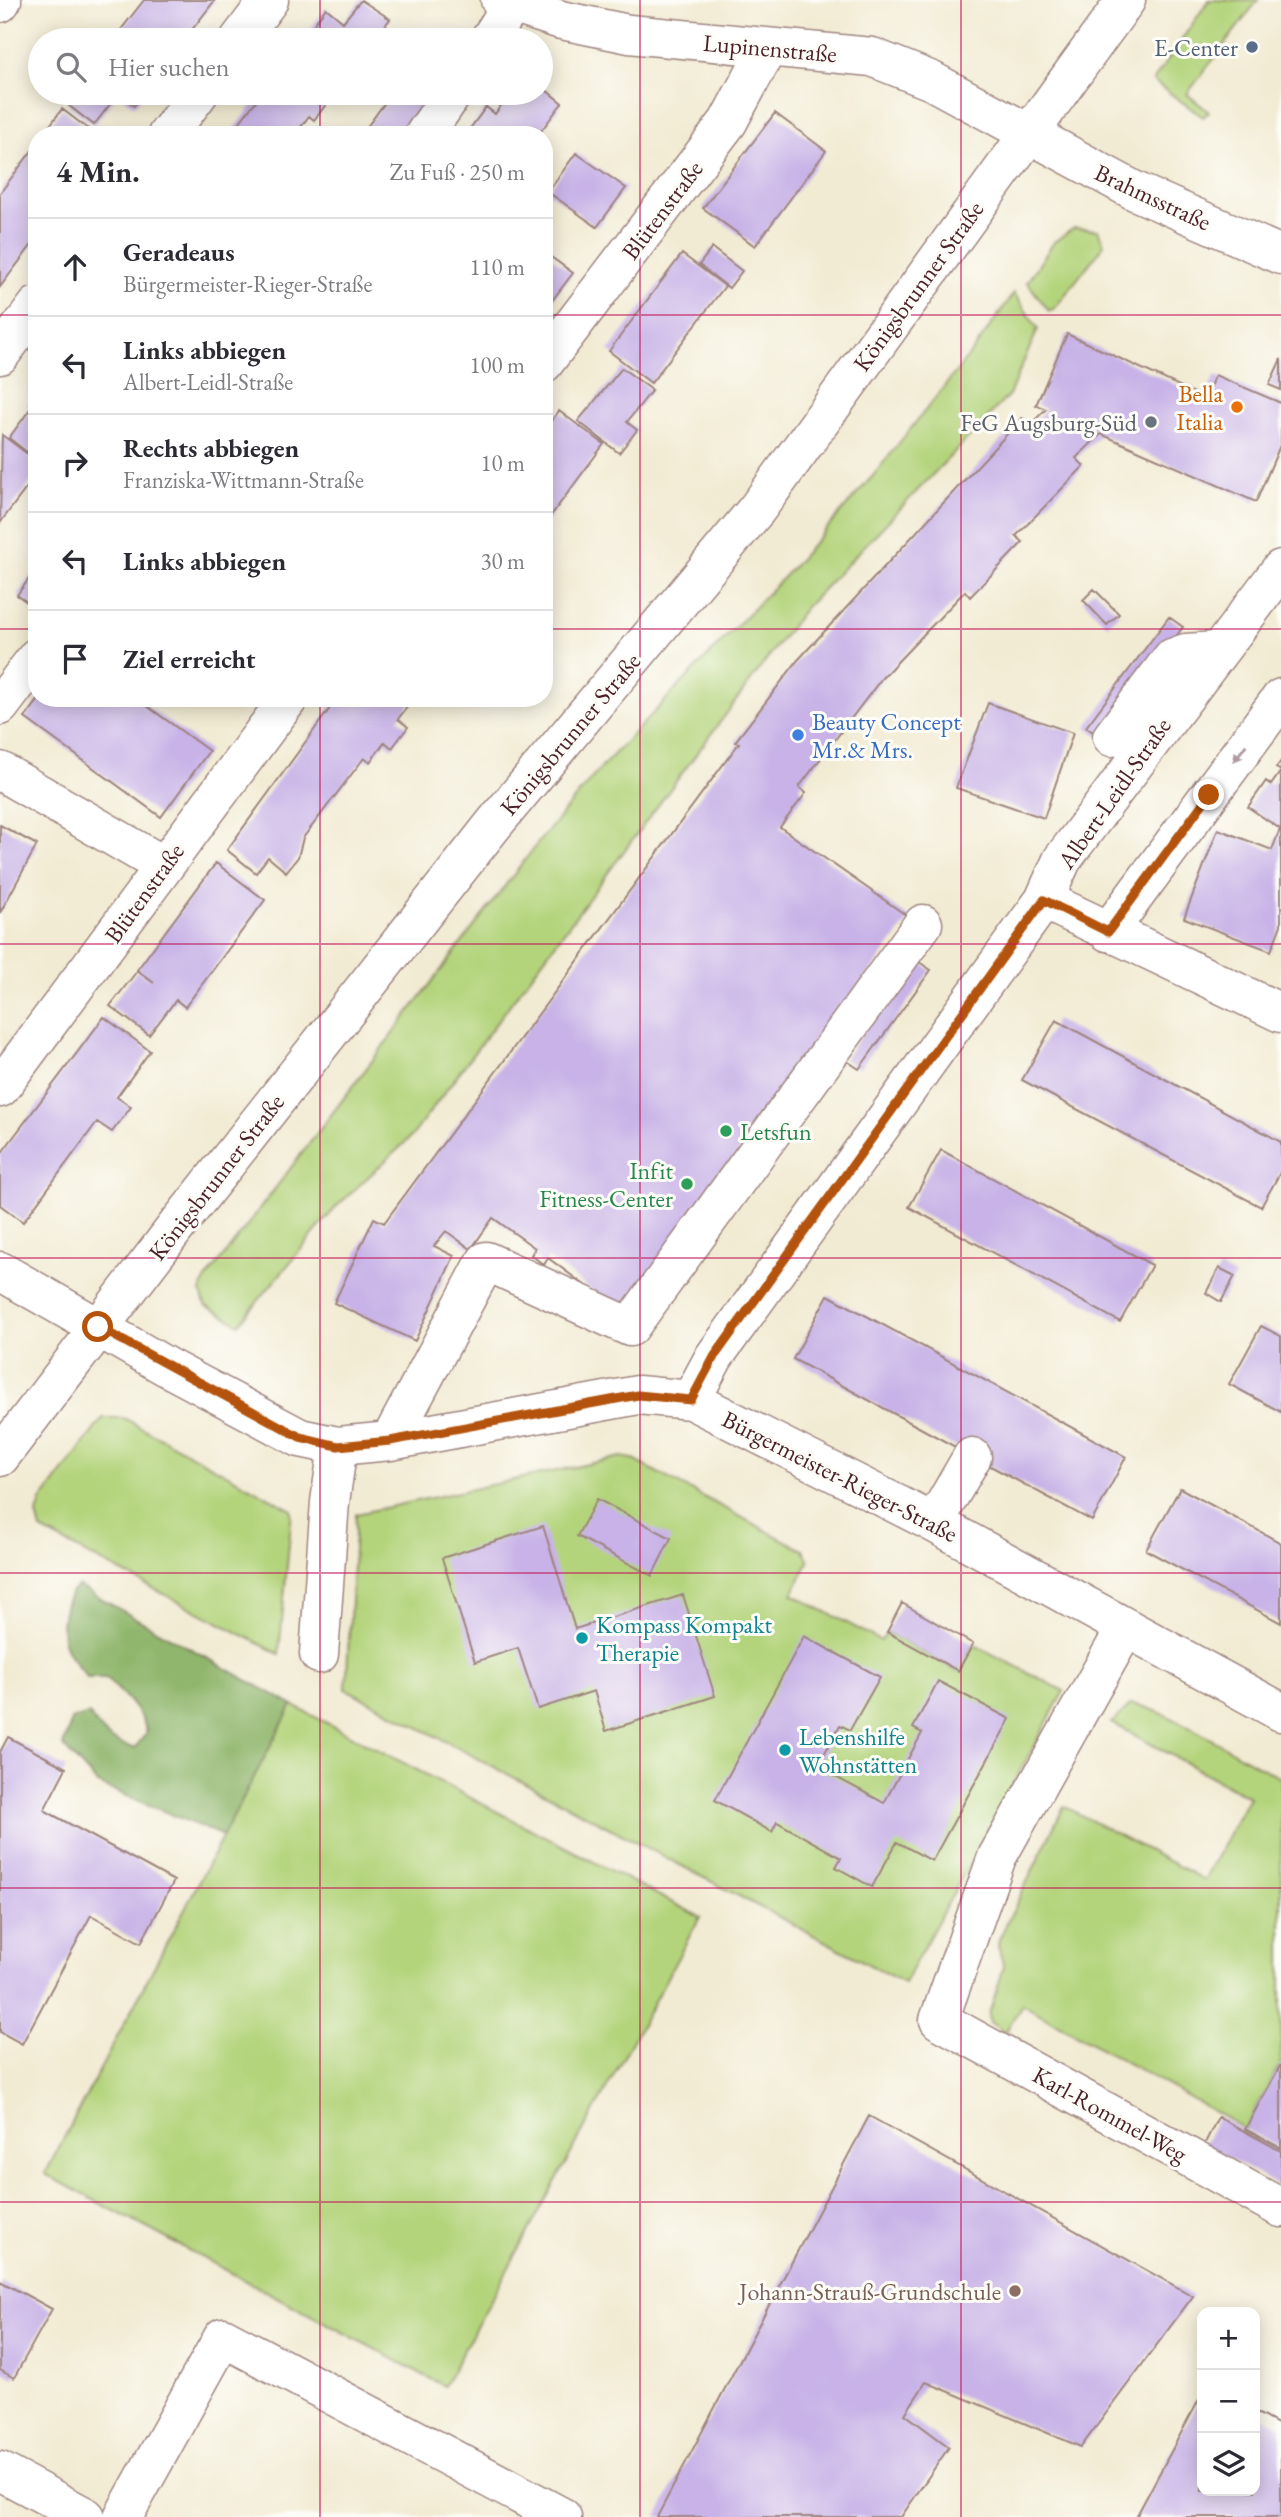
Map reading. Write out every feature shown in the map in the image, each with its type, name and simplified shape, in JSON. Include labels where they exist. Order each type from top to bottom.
[{"type":"street","points":[[248,28],[269,0]]},
{"type":"street","name":"Königsbrunner Straße","points":[[0,1457],[98,1327],[494,824],[757,509],[1126,0]]},
{"type":"street","points":[[495,28],[509,2]]},
{"type":"street","name":"Lupinenstraße","points":[[509,2],[629,34],[872,57],[932,81],[1028,134]]},
{"type":"street","name":"Blütenstraße","points":[[553,351],[728,122],[767,49]]},
{"type":"street","points":[[174,126],[190,105]]},
{"type":"street","points":[[430,126],[445,105]]},
{"type":"street","name":"Brahmsstraße","points":[[1028,134],[1135,191],[1281,256]]},
{"type":"street","points":[[0,355],[28,318]]},
{"type":"street","name":"Albert-Leidl-Straße","points":[[691,1400],[714,1357],[1044,900],[1062,860],[1217,651],[1278,578]]},
{"type":"street","points":[[1112,737],[1172,658],[1186,653],[1217,651]]},
{"type":"street","points":[[0,706],[28,669]]},
{"type":"street","points":[[1108,932],[1281,698]]},
{"type":"street","name":"Blütenstraße","points":[[0,1088],[282,707]]},
{"type":"street","points":[[0,771],[164,866]]},
{"type":"street","points":[[1044,900],[1281,1013]]},
{"type":"street","points":[[390,1441],[486,1261],[630,1327],[923,924]]},
{"type":"street","name":"Bürgermeister-Rieger-Straße","points":[[0,1271],[300,1437],[338,1446],[390,1441],[638,1395],[691,1400],[934,1523],[1281,1712]]},
{"type":"street","points":[[319,1654],[330,1502],[338,1446]]},
{"type":"street","points":[[934,1523],[972,1457]]},
{"type":"street","name":"Karl-Rommel-Weg","points":[[1125,1629],[997,1857],[939,2020],[1281,2208]]},
{"type":"street","points":[[123,2517],[223,2337],[562,2517]]},
{"type":"street","points":[[0,2471],[86,2517]]},
{"type":"green space","points":[[1209,0],[1258,0],[1187,94],[1209,112],[1203,117],[1153,81]]},
{"type":"green space","points":[[1074,228],[1098,230],[1104,245],[1054,309],[1049,311],[1027,282],[1054,242]]},
{"type":"green space","points":[[1014,293],[1038,329],[1009,395],[805,608],[412,1136],[336,1207],[239,1324],[205,1305],[201,1292],[204,1282],[537,844],[597,772],[792,568],[872,477],[975,348]]},
{"type":"green space","points":[[103,1418],[124,1418],[292,1510],[279,1654],[41,1530],[37,1514],[41,1501]]},
{"type":"green space","points":[[621,1457],[632,1459],[803,1550],[809,1561],[792,1594],[881,1641],[887,1632],[957,1671],[973,1644],[1064,1691],[904,1983],[346,1689],[356,1514]]},
{"type":"green space","points":[[78,1586],[292,1705],[223,1836],[98,1784],[63,1746],[72,1719],[89,1715],[109,1737],[120,1744],[135,1748],[147,1732],[136,1709],[124,1696],[106,1678],[88,1678],[67,1650],[64,1643],[63,1616],[68,1599]]},
{"type":"green space","points":[[1131,1704],[1185,1724],[1281,1778],[1281,2064],[1245,2129],[1022,2004],[1005,2033],[990,2022],[989,2014],[1004,1967],[998,1946],[999,1939],[1064,1806],[1204,1880],[1249,1797],[1112,1723]]},
{"type":"green space","points":[[292,1705],[700,1917],[444,2386],[45,2174]]},
{"type":"building","points":[[144,0],[215,0],[193,28],[122,28]]},
{"type":"building","points":[[361,0],[390,19],[383,28],[311,28],[326,8],[343,22]]},
{"type":"building","points":[[553,96],[562,103],[545,126],[472,126],[486,107],[495,114],[501,105],[553,105]]},
{"type":"building","points":[[68,105],[109,105],[94,125]]},
{"type":"building","points":[[253,105],[326,105],[314,120],[309,116],[302,126],[237,126]]},
{"type":"building","points":[[383,105],[427,105],[412,126],[368,126]]},
{"type":"building","points":[[62,109],[84,126],[50,126]]},
{"type":"building","points":[[775,113],[826,151],[755,246],[703,208]]},
{"type":"building","points":[[576,153],[626,188],[597,227],[553,196],[553,185]]},
{"type":"building","points":[[28,156],[28,250],[0,287],[0,193]]},
{"type":"building","points":[[712,248],[742,271],[729,288],[699,265]]},
{"type":"building","points":[[682,254],[725,286],[651,383],[609,351]]},
{"type":"building","points":[[553,259],[573,273],[553,299]]},
{"type":"building","points":[[1067,334],[1205,398],[1215,375],[1281,403],[1281,443],[1256,502],[1101,434],[1076,458],[1084,466],[1016,536],[1023,542],[970,597],[965,591],[882,678],[799,787],[806,793],[780,827],[910,918],[621,1312],[548,1258],[544,1265],[531,1255],[535,1248],[493,1218],[471,1249],[446,1231],[434,1246],[454,1256],[415,1341],[334,1303],[374,1218],[384,1223],[739,743],[735,742],[798,660],[1022,418],[1030,425],[1046,409],[1036,405]]},
{"type":"building","points":[[1281,359],[1281,390],[1269,385]]},
{"type":"building","points":[[622,368],[652,390],[627,422],[637,430],[619,453],[578,421]]},
{"type":"building","points":[[559,411],[604,444],[553,513],[553,419]]},
{"type":"building","points":[[28,412],[28,453],[9,438]]},
{"type":"building","points":[[2,435],[28,454],[28,486],[0,523]]},
{"type":"building","points":[[28,580],[28,603],[17,595]]},
{"type":"building","points":[[1094,589],[1119,614],[1107,625],[1083,600]]},
{"type":"building","points":[[1169,617],[1183,627],[1100,737],[1086,727]]},
{"type":"building","points":[[988,703],[1073,733],[1044,818],[956,788]]},
{"type":"building","points":[[33,707],[148,707],[209,751],[161,817],[25,718]]},
{"type":"building","points":[[331,707],[407,707],[398,719],[408,727],[392,748],[385,742],[370,762],[364,758],[303,838],[298,857],[286,872],[268,857],[256,873],[227,850]]},
{"type":"building","points":[[1281,771],[1281,925],[1271,951],[1184,918],[1218,829],[1272,850],[1280,829],[1248,807],[1266,781],[1271,785]]},
{"type":"building","points":[[0,825],[37,845],[0,913]]},
{"type":"building","points":[[216,863],[265,900],[185,1007],[176,1000],[149,1035],[110,1006],[137,971],[154,983],[137,970]]},
{"type":"building","points":[[916,960],[931,970],[859,1069],[844,1059]]},
{"type":"building","points":[[104,1017],[150,1051],[117,1097],[131,1107],[112,1132],[97,1122],[23,1222],[0,1205],[0,1155]]},
{"type":"building","points":[[1056,1020],[1281,1142],[1281,1171],[1261,1207],[1022,1080]]},
{"type":"building","points":[[941,1150],[1152,1265],[1120,1322],[909,1207]]},
{"type":"building","points":[[1219,1268],[1235,1276],[1221,1302],[1206,1293]]},
{"type":"building","points":[[828,1295],[1126,1457],[1092,1521],[793,1359]]},
{"type":"building","points":[[1261,1326],[1281,1336],[1281,1412],[1229,1384]]},
{"type":"building","points":[[1180,1488],[1281,1543],[1281,1623],[1146,1550]]},
{"type":"building","points":[[597,1499],[671,1538],[652,1576],[577,1536]]},
{"type":"building","name":"Kompass Kompakt Therapie","points":[[543,1526],[575,1629],[683,1595],[715,1696],[606,1731],[594,1691],[538,1709],[518,1648],[475,1662],[442,1558]]},
{"type":"building","points":[[902,1603],[973,1644],[958,1671],[887,1632]]},
{"type":"building","name":"Lebenshilfe Wohnstätten","points":[[804,1636],[880,1677],[850,1730],[840,1725],[817,1767],[884,1803],[922,1733],[913,1728],[938,1681],[1010,1719],[932,1861],[897,1842],[872,1887],[836,1867],[841,1858],[777,1822],[772,1832],[715,1800]]},
{"type":"building","points":[[8,1737],[66,1768],[44,1810],[174,1881],[141,1943],[91,1915],[22,2044],[0,2032],[0,1752]]},
{"type":"building","points":[[1281,2064],[1281,2148],[1245,2129]]},
{"type":"building","points":[[869,2116],[1193,2296],[1081,2447],[926,2382],[905,2414],[949,2447],[901,2517],[657,2517]]},
{"type":"building","points":[[1218,2117],[1281,2151],[1281,2187],[1204,2145]]},
{"type":"building","points":[[0,2281],[52,2309],[14,2378],[0,2370]]},
{"type":"building","points":[[1197,2403],[1197,2496],[1260,2496],[1260,2415],[1281,2426],[1281,2517],[1136,2517]]},
{"type":"place","name":"E-Center","points":[[1252,47]]},
{"type":"place","name":"Bella Italia","points":[[1237,407]]},
{"type":"place","name":"FeG Augsburg-Süd","points":[[1151,422]]},
{"type":"place","name":"Beauty Concept Mr.& Mrs.","points":[[798,735]]},
{"type":"place","name":"Letsfun","points":[[726,1131]]},
{"type":"place","name":"Infit Fitness-Center","points":[[687,1184]]},
{"type":"place","name":"Kompass Kompakt Therapie","points":[[582,1638]]},
{"type":"place","name":"Lebenshilfe Wohnstätten","points":[[785,1750]]},
{"type":"place","name":"Johann-Strauß-Grundschule","points":[[1015,2291]]},
{"type":"route","points":[[98,1327],[167,1367],[300,1437],[338,1446],[362,1446],[638,1395],[691,1400],[714,1357],[1044,900],[1108,932],[1209,795]]}]
